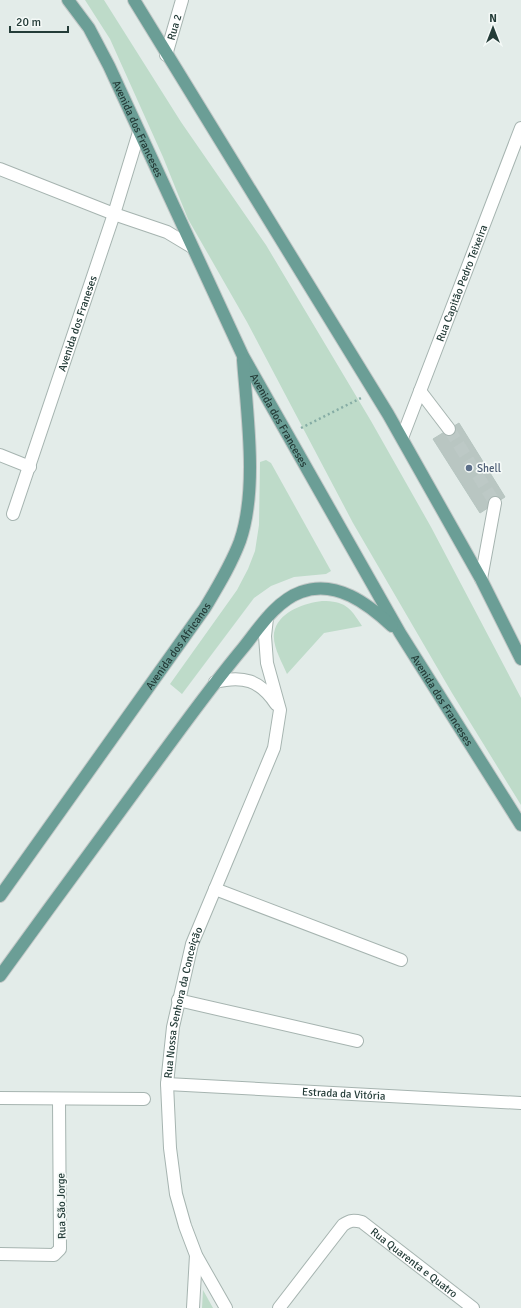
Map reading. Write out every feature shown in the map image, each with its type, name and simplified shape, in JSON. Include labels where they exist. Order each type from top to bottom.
[{"type":"main road","points":[[58,0],[89,28]]},
{"type":"main road","name":"Avenida dos Franceses","points":[[68,0],[89,28],[243,356],[400,633],[521,825]]},
{"type":"main road","points":[[134,0],[166,55],[402,438],[481,579],[521,659]]},
{"type":"main road","name":"Avenida dos Africanos","points":[[0,896],[205,608],[226,572],[240,540],[246,510],[250,474],[243,356]]},
{"type":"main road","points":[[0,976],[215,682],[267,618],[283,601],[292,595],[312,589],[331,589],[362,601],[400,633]]},
{"type":"street","name":"Rua 2","points":[[166,55],[182,0]]},
{"type":"street","name":"Rua Capitão Pedro Teixeira","points":[[402,438],[521,128]]},
{"type":"street","name":"Avenida dos Franeses","points":[[13,514],[114,214],[139,132]]},
{"type":"street","points":[[0,169],[114,214],[167,232],[192,247]]},
{"type":"street","points":[[420,391],[449,429]]},
{"type":"street","points":[[0,455],[30,467]]},
{"type":"street","points":[[481,579],[495,503]]},
{"type":"street","name":"Rua Nossa Senhora da Conceição","points":[[193,1308],[196,1256],[185,1226],[176,1194],[170,1148],[167,1084],[170,1053],[178,1000],[192,944],[274,748],[280,710],[267,663],[265,636],[267,618]]},
{"type":"street","points":[[215,682],[233,678],[255,683],[267,692],[280,710]]},
{"type":"street","points":[[215,889],[401,960]]},
{"type":"street","points":[[178,1000],[356,1041]]},
{"type":"street","name":"Estrada da Vitória","points":[[167,1084],[521,1103]]},
{"type":"street","points":[[0,1098],[59,1100],[144,1099]]},
{"type":"street","name":"Rua São Jorge","points":[[0,1254],[54,1255],[60,1249],[59,1100]]},
{"type":"street","name":"Rua Quarenta e Quatro","points":[[280,1308],[343,1225],[349,1221],[355,1220],[362,1222],[459,1304],[473,1308]]},
{"type":"street","points":[[196,1256],[226,1308]]},
{"type":"path","points":[[287,435],[374,392]]},
{"type":"green space","points":[[85,0],[104,0],[181,122],[266,245],[371,421],[431,527],[521,698],[521,805],[452,693],[353,523],[247,322],[188,219],[163,157],[110,39]]},
{"type":"green space","points":[[266,460],[271,463],[331,571],[326,574],[294,577],[271,586],[254,598],[182,694],[170,684],[237,590],[255,551],[259,525],[260,462]]},
{"type":"green space","points":[[322,601],[336,602],[346,606],[354,614],[362,626],[324,633],[287,674],[275,646],[275,629],[282,617],[294,609]]},
{"type":"green space","points":[[203,1290],[213,1308],[202,1308]]},
{"type":"building","name":"Shell","points":[[459,423],[505,497],[480,513],[433,439]]},
{"type":"tunnel","points":[[449,429],[495,503]]},
{"type":"place","name":"Shell","points":[[469,468]]}]
